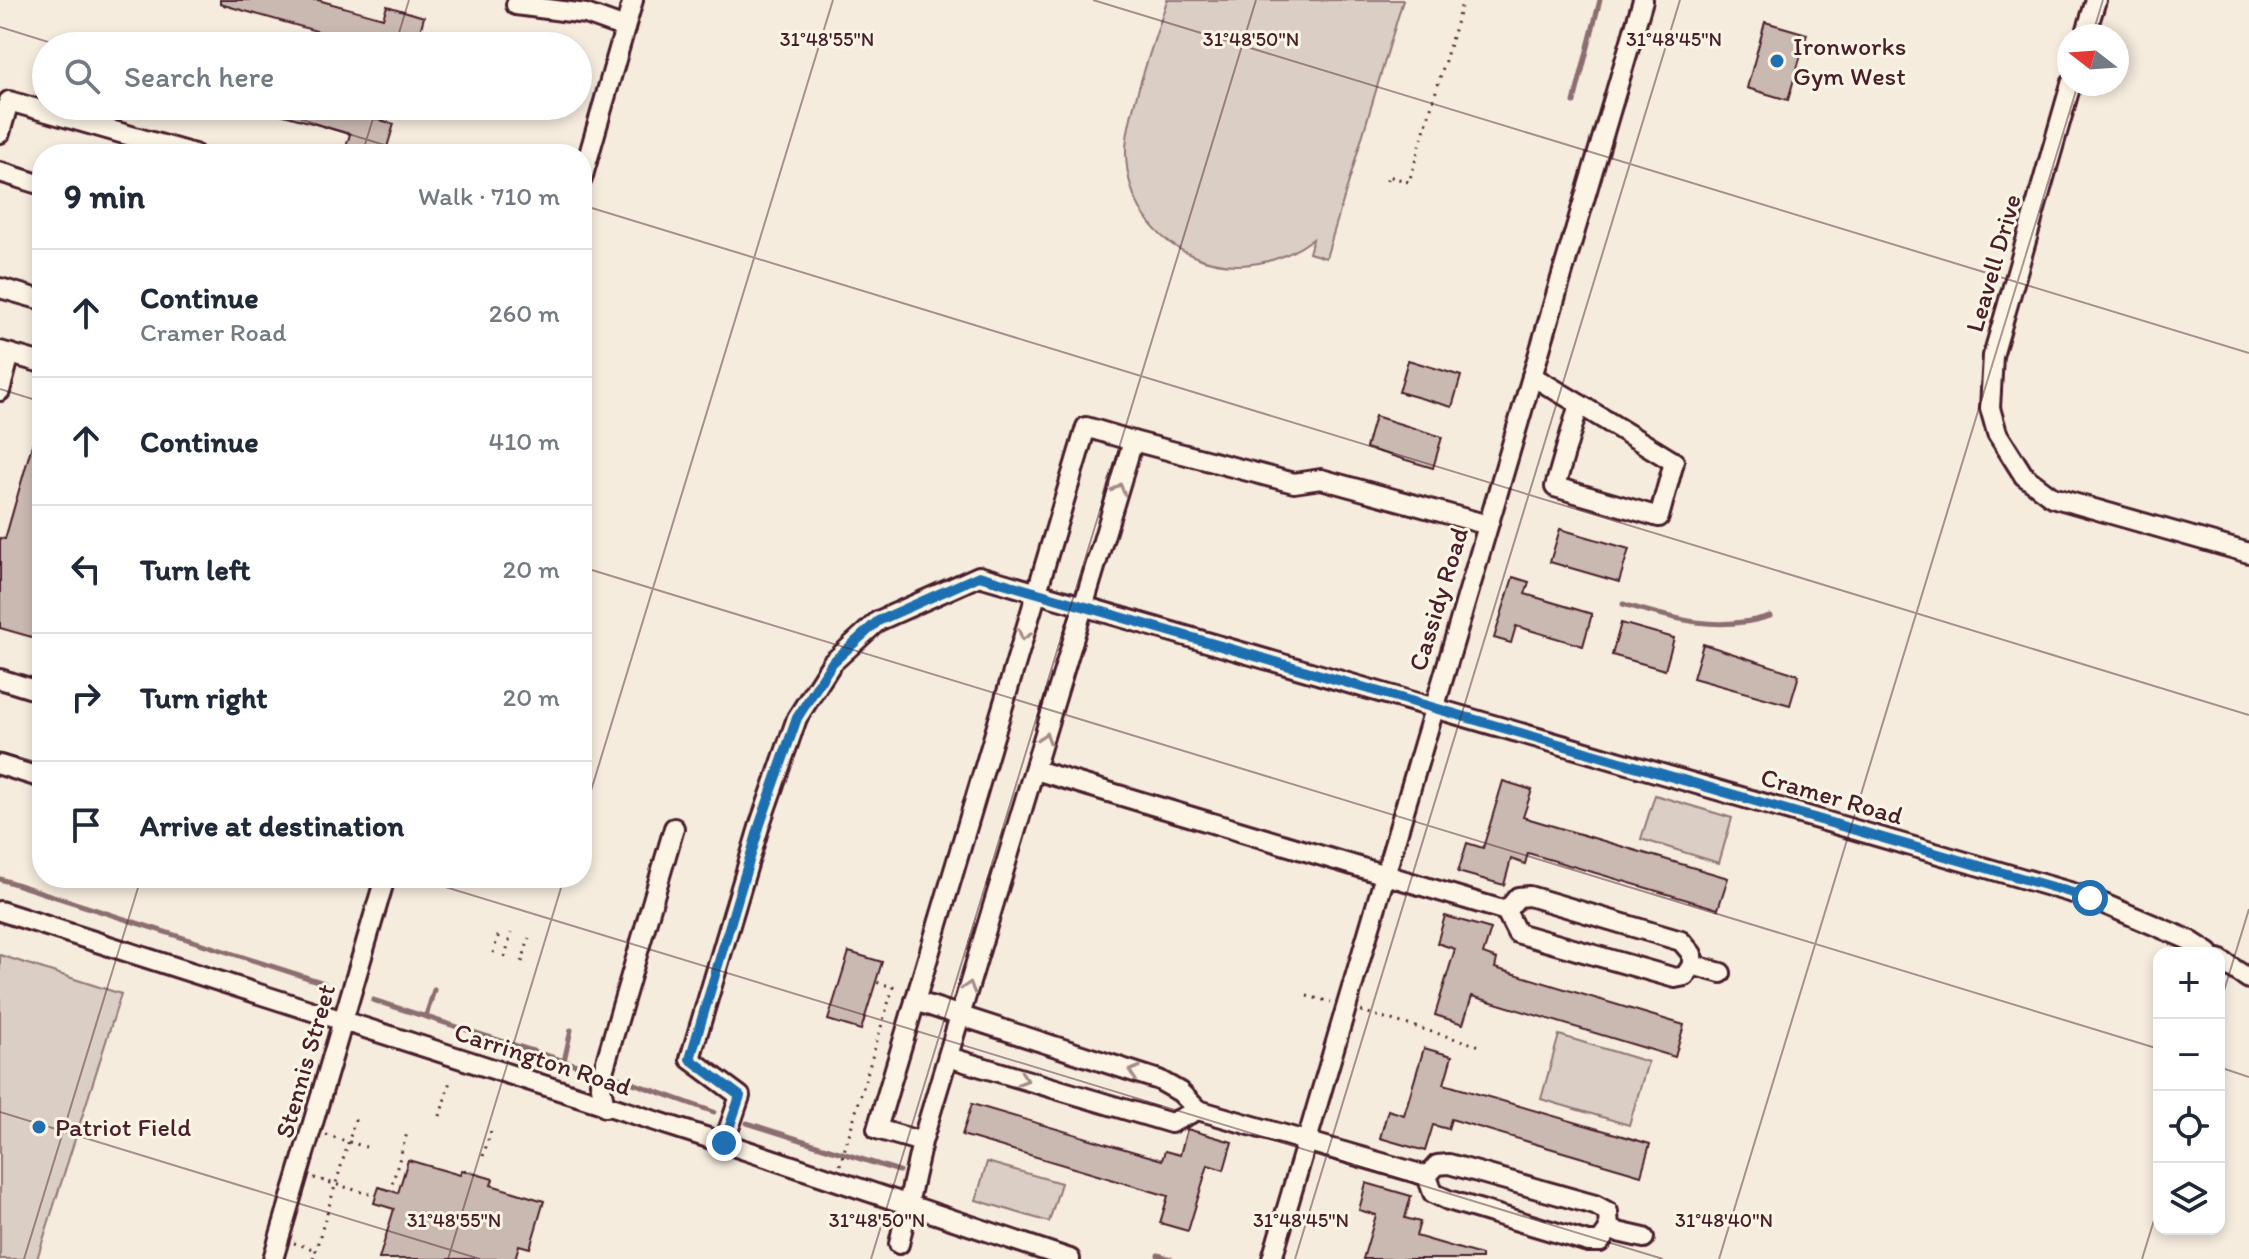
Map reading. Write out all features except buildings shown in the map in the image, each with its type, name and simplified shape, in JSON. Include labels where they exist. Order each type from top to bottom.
[{"type":"street","points":[[592,144],[633,0]]},
{"type":"street","name":"Cassidy Road","points":[[1272,1259],[1643,0]]},
{"type":"street","points":[[2089,24],[2096,0]]},
{"type":"street","points":[[511,2],[586,14],[625,28]]},
{"type":"street","name":"Leavell Drive","points":[[2068,96],[1993,356],[1990,408],[2009,455],[2024,476],[2052,497],[2249,553]]},
{"type":"street","points":[[0,133],[4,100],[32,108]]},
{"type":"street","points":[[74,120],[159,144]]},
{"type":"street","points":[[0,172],[32,182]]},
{"type":"street","points":[[0,288],[32,297]]},
{"type":"street","points":[[0,391],[5,353],[32,360]]},
{"type":"street","points":[[1532,376],[1579,404],[1674,462],[1659,517],[1555,487],[1579,404]]},
{"type":"street","points":[[922,1142],[877,1129],[1086,427],[1294,483],[1321,479],[1488,525]]},
{"type":"street","points":[[899,1244],[922,1142],[1133,441]]},
{"type":"street","name":"Cramer Road","points":[[724,1143],[740,1096],[690,1059],[760,824],[797,718],[832,663],[878,621],[979,576],[2090,898],[2200,947]]},
{"type":"street","points":[[0,679],[32,689]]},
{"type":"street","points":[[0,765],[32,775]]},
{"type":"street","points":[[1035,770],[1506,911],[1517,933],[1675,978],[1685,976],[1692,965],[1688,945],[1529,896],[1518,897],[1506,911]]},
{"type":"street","points":[[605,1107],[600,1082],[674,828]]},
{"type":"street","name":"Stennis Street","points":[[273,1259],[382,888]]},
{"type":"street","name":"Carrington Road","points":[[0,911],[724,1143],[1070,1259]]},
{"type":"street","points":[[2225,963],[2249,979]]},
{"type":"street","points":[[1692,965],[1721,973]]},
{"type":"street","points":[[915,1001],[1159,1080],[1180,1092],[1198,1110],[1427,1176]]},
{"type":"street","points":[[948,1057],[1171,1123],[1198,1110]]},
{"type":"street","points":[[1449,1164],[1595,1205],[1608,1212],[1609,1230],[1600,1242],[1588,1242],[1448,1200],[1433,1193],[1427,1176],[1437,1165],[1449,1164]]},
{"type":"street","points":[[1609,1230],[1644,1238]]},
{"type":"path","points":[[1387,181],[1388,176],[1409,182],[1463,0]]},
{"type":"path","points":[[493,953],[500,930]]},
{"type":"path","points":[[505,957],[511,933]]},
{"type":"path","points":[[522,962],[529,938]]},
{"type":"path","points":[[841,1162],[893,987],[876,982]]},
{"type":"path","points":[[1307,996],[1480,1046]]},
{"type":"path","points":[[440,1116],[450,1081]]},
{"type":"path","points":[[313,1259],[356,1117]]},
{"type":"path","points":[[311,1131],[366,1147]]},
{"type":"path","points":[[483,1156],[491,1131]]},
{"type":"path","points":[[390,1191],[407,1133]]},
{"type":"path","points":[[299,1173],[376,1196]]},
{"type":"path","points":[[279,1239],[316,1250]]},
{"type":"shaded area","points":[[1167,0],[1403,0],[1326,258],[1309,253],[1313,239],[1283,256],[1252,264],[1221,264],[1191,255],[1166,239],[1145,217],[1131,188],[1127,138]]},
{"type":"shaded area","points":[[1655,795],[1732,818],[1719,863],[1641,839]]},
{"type":"shaded area","name":"Patriot Field","points":[[0,955],[121,994],[37,1259],[0,1259]]},
{"type":"shaded area","points":[[1559,1035],[1648,1062],[1629,1125],[1541,1099]]},
{"type":"shaded area","points":[[987,1162],[1061,1183],[1049,1222],[976,1200]]},
{"type":"waterway","points":[[1574,102],[1600,0]]},
{"type":"waterway","points":[[1623,604],[1678,619],[1714,624],[1770,616]]},
{"type":"waterway","points":[[0,879],[324,983]]},
{"type":"waterway","points":[[426,1016],[434,990]]},
{"type":"waterway","points":[[373,1000],[586,1068]]},
{"type":"waterway","points":[[564,1061],[571,1030]]},
{"type":"waterway","points":[[616,1077],[714,1112]]},
{"type":"waterway","points":[[747,1123],[899,1171]]},
{"type":"waterway","points":[[1158,1255],[1171,1259]]},
{"type":"place","name":"Ironworks Gym West","points":[[1777,61]]},
{"type":"place","name":"Patriot Field","points":[[39,1127]]},
{"type":"route","points":[[724,1143],[740,1096],[690,1059],[760,824],[797,718],[832,663],[878,621],[979,576],[2090,898]]}]
